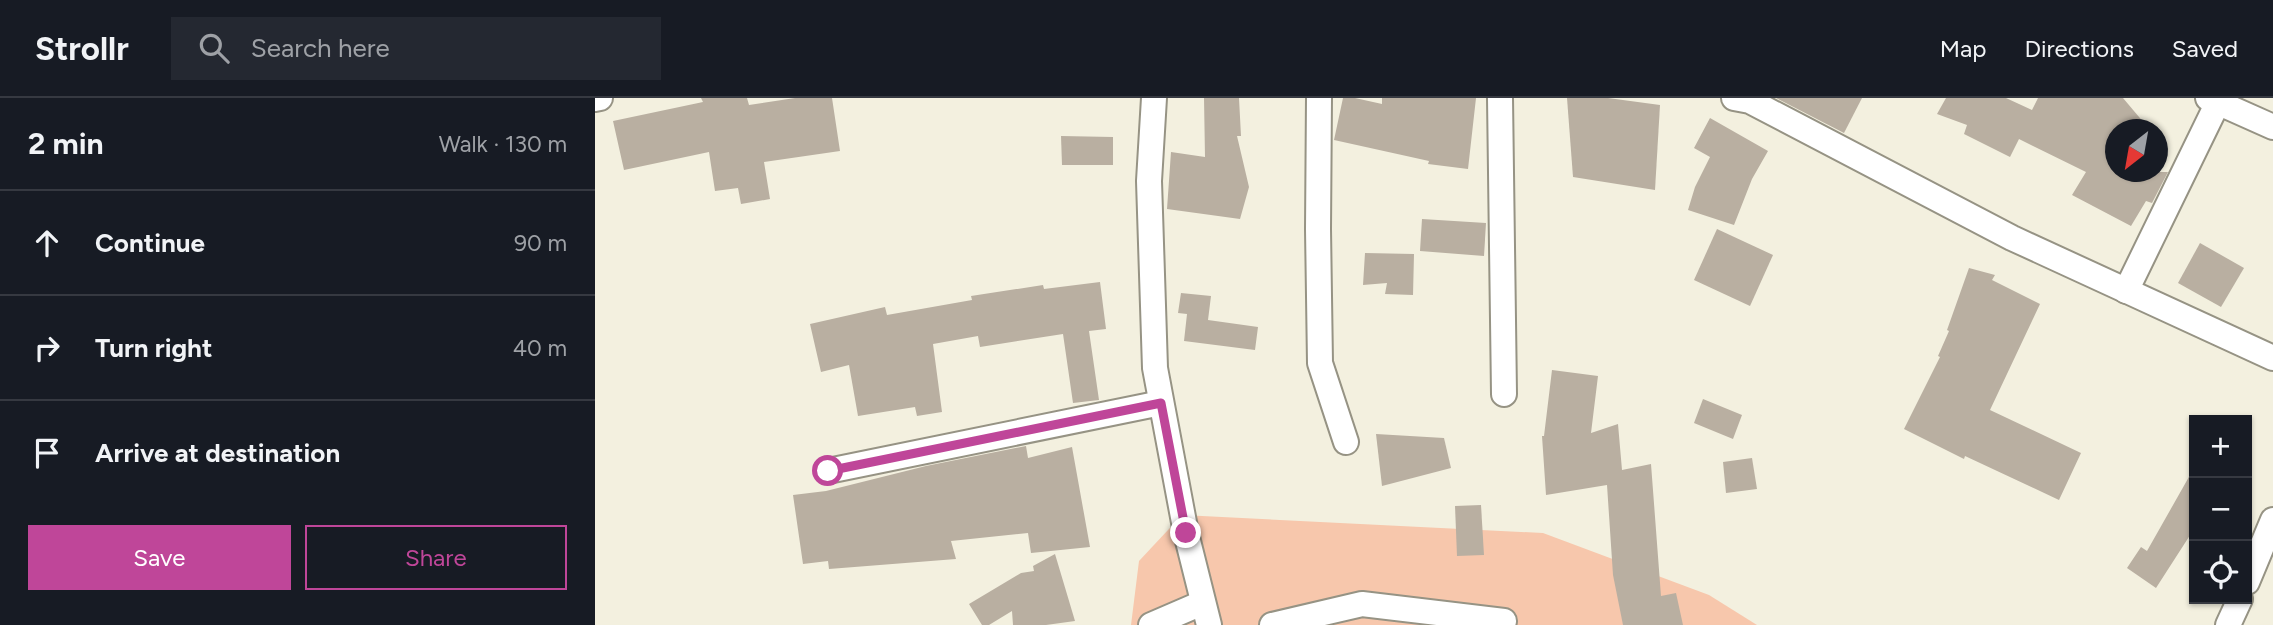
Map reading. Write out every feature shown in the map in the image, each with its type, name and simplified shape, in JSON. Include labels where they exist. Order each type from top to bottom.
[{"type":"street","points":[[1151,625],[1206,614],[1186,533],[1155,368],[1149,181],[1154,98]]},
{"type":"street","points":[[1319,98],[1320,363],[1346,442]]},
{"type":"street","points":[[1500,98],[1504,394]]},
{"type":"street","points":[[1734,98],[1750,101],[2012,239],[2273,358]]},
{"type":"street","points":[[2126,291],[2215,99],[2273,127]]},
{"type":"street","points":[[828,471],[1161,403]]},
{"type":"street","points":[[2252,570],[2273,520]]},
{"type":"street","points":[[1272,625],[1362,604],[1504,621]]},
{"type":"street","points":[[2228,625],[2238,604]]},
{"type":"shaded area","points":[[1182,515],[1543,533],[1709,595],[1757,625],[1131,625],[1139,561]]},
{"type":"building","points":[[701,98],[747,98],[749,105],[795,98],[832,98],[840,151],[764,162],[770,199],[741,204],[738,188],[715,191],[709,152],[624,170],[613,121],[703,102]]},
{"type":"building","points":[[1204,98],[1239,98],[1241,136],[1237,136],[1249,187],[1240,219],[1167,209],[1171,152],[1205,157]]},
{"type":"building","points":[[1343,98],[1382,104],[1382,98],[1476,98],[1468,169],[1428,164],[1429,161],[1334,140]]},
{"type":"building","points":[[1567,98],[1608,98],[1660,105],[1655,190],[1573,177]]},
{"type":"building","points":[[1776,98],[1862,98],[1844,133]]},
{"type":"building","points":[[1946,98],[2006,98],[2032,110],[2038,98],[2123,98],[2141,119],[2105,119],[2105,182],[2163,182],[2152,203],[2146,201],[2131,226],[2072,195],[2086,172],[2019,139],[2010,157],[1964,134],[1967,125],[1937,114]]},
{"type":"building","points":[[1710,118],[1768,151],[1752,179],[1734,225],[1688,210],[1695,187],[1710,157],[1694,148]]},
{"type":"building","points":[[1061,136],[1113,137],[1113,165],[1062,165]]},
{"type":"building","points":[[1422,219],[1486,223],[1484,256],[1420,251]]},
{"type":"building","points":[[1717,229],[1773,255],[1750,306],[1694,280]]},
{"type":"building","points":[[2200,243],[2244,268],[2221,307],[2178,283]]},
{"type":"building","points":[[1365,253],[1414,254],[1413,295],[1385,294],[1387,283],[1363,285]]},
{"type":"building","points":[[1969,268],[1995,275],[1992,280],[2040,304],[1990,410],[2081,453],[2059,500],[1965,456],[1964,459],[1904,429],[1940,357],[1938,356]]},
{"type":"building","points":[[1100,282],[1106,329],[1089,331],[1099,400],[1073,403],[1063,334],[980,347],[978,336],[933,344],[942,412],[917,416],[915,407],[858,416],[849,365],[821,372],[810,324],[885,307],[887,315],[972,300],[971,296],[1043,285],[1044,289]]},
{"type":"building","points":[[1181,293],[1211,296],[1208,320],[1258,327],[1255,350],[1184,341],[1187,314],[1178,313]]},
{"type":"building","points":[[1552,370],[1598,376],[1591,433],[1618,424],[1622,470],[1651,464],[1661,596],[1676,593],[1683,625],[1623,625],[1613,575],[1607,485],[1546,495],[1542,436]]},
{"type":"building","points":[[1703,399],[1742,415],[1733,439],[1694,423]]},
{"type":"building","points":[[1376,434],[1444,438],[1451,468],[1382,486]]},
{"type":"building","points":[[1026,446],[1028,458],[1072,447],[1090,547],[1031,553],[1028,533],[951,541],[956,559],[829,569],[828,561],[803,564],[793,495],[826,491],[926,466]]},
{"type":"building","points":[[1752,458],[1757,489],[1726,493],[1723,462]]},
{"type":"building","points":[[2189,477],[2189,537],[2156,588],[2127,568],[2141,547],[2147,551]]},
{"type":"building","points":[[1481,505],[1484,555],[1457,556],[1455,506]]},
{"type":"building","points":[[1055,554],[1075,621],[1046,625],[1013,625],[1012,611],[989,625],[982,625],[969,604],[1021,573],[1034,571],[1033,566]]},
{"type":"route","points":[[828,471],[1161,403],[1186,533]]}]
